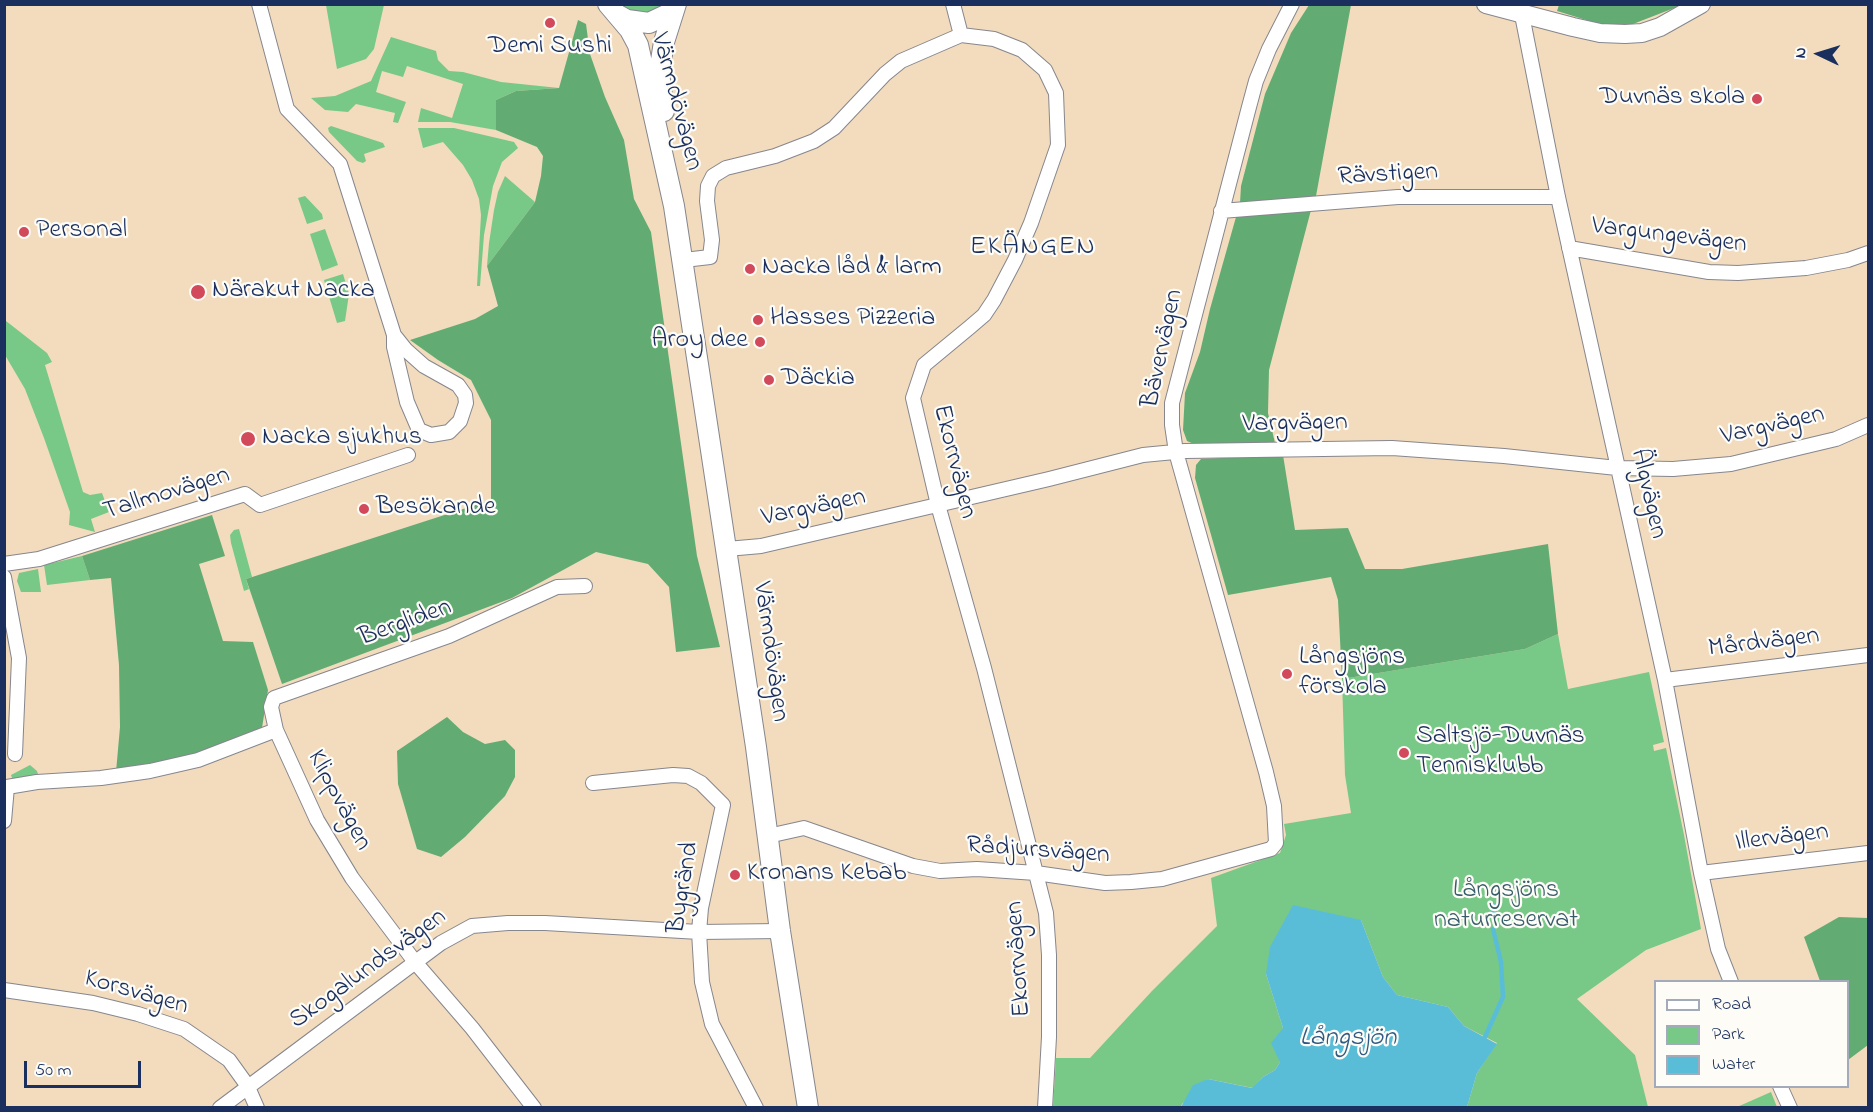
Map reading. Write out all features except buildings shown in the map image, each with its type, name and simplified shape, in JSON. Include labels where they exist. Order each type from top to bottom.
[{"type":"main road","name":"Värmdövägen","points":[[613,10],[627,20],[649,23],[668,14],[676,5]]},
{"type":"main road","name":"Värmdövägen","points":[[674,206],[659,73],[664,42],[676,5]]},
{"type":"main road","name":"Värmdövägen","points":[[613,10],[638,45],[684,260],[780,931],[808,1107]]},
{"type":"street","points":[[260,4],[287,109],[340,164],[394,335],[394,347],[407,402],[419,430],[431,435],[449,432],[460,421],[466,403],[465,395],[458,385],[406,350],[394,335]]},
{"type":"street","points":[[597,4],[613,10]]},
{"type":"street","points":[[684,260],[710,257],[712,240],[707,201],[708,186],[713,176],[726,168],[775,156],[814,141],[834,128],[885,74],[901,61],[961,35],[953,4]]},
{"type":"street","name":"Bävervägen","points":[[1275,814],[1233,651],[1176,452],[1172,403],[1256,81],[1292,4]]},
{"type":"street","points":[[1486,4],[1600,33],[1625,34],[1642,33],[1660,27],[1701,4]]},
{"type":"street","name":"Älgvägen","points":[[1522,15],[1558,197],[1665,680],[1701,873],[1718,949],[1731,980]]},
{"type":"street","name":"Ekorrvägen","points":[[961,35],[994,39],[1022,50],[1046,70],[1056,93],[1059,145],[1015,260],[984,315],[924,365],[913,398],[938,505],[984,668],[1046,913],[1049,1037],[1045,1107]]},
{"type":"street","name":"Rävstigen","points":[[1221,211],[1398,197],[1558,197]]},
{"type":"street","name":"Vargungevägen","points":[[1569,248],[1709,272],[1738,273],[1806,268],[1848,260],[1869,253]]},
{"type":"street","name":"Vargvägen","points":[[727,549],[761,546],[1143,456],[1176,452],[1392,448],[1504,456],[1617,468],[1673,469],[1731,464],[1836,439],[1869,425]]},
{"type":"street","name":"Tallmovägen","points":[[4,564],[39,559],[246,494],[260,505],[408,456]]},
{"type":"street","points":[[4,577],[19,658],[15,754]]},
{"type":"street","name":"Bergliden","points":[[276,730],[271,707],[274,698],[449,636],[557,587],[585,586]]},
{"type":"street","name":"Mårdvägen","points":[[1665,680],[1869,655]]},
{"type":"street","name":"Klippvägen","points":[[4,821],[7,787],[150,771],[198,760],[276,730],[317,820],[351,878],[415,962],[472,1028],[534,1107]]},
{"type":"street","name":"Bygränd","points":[[593,783],[673,775],[688,776],[701,783],[723,805],[701,908],[699,932],[702,982],[712,1024],[756,1107]]},
{"type":"street","name":"Rådjursvägen","points":[[768,836],[804,828],[913,866],[940,871],[976,869],[1036,873],[1098,882],[1131,882],[1162,879],[1270,849],[1276,843],[1275,814]]},
{"type":"street","name":"Illervägen","points":[[1701,873],[1869,853]]},
{"type":"street","name":"Skogalundsvägen","points":[[220,1107],[441,943],[472,926],[545,923],[699,932],[780,931]]},
{"type":"street","name":"Korsvägen","points":[[4,990],[93,1003],[184,1029],[229,1060],[247,1085],[257,1107]]},
{"type":"street","points":[[1781,1088],[1790,1107]]},
{"type":"green space","points":[[326,5],[384,5],[374,49],[366,59],[337,69]]},
{"type":"green space","points":[[621,5],[666,5],[648,14],[630,11]]},
{"type":"green space","points":[[1309,5],[1351,5],[1316,196],[1240,203],[1241,186],[1265,94],[1291,33]]},
{"type":"green space","points":[[1559,5],[1682,5],[1633,24],[1599,24],[1557,11]]},
{"type":"green space","points":[[578,20],[586,24],[590,54],[605,97],[624,140],[634,199],[651,232],[697,556],[720,647],[676,652],[669,587],[648,564],[596,552],[512,598],[282,684],[246,579],[491,500],[491,420],[471,380],[410,340],[475,319],[498,306],[487,266],[535,202],[543,156],[537,147],[496,130],[496,100],[516,91],[559,88]]},
{"type":"green space","points":[[391,37],[436,51],[438,60],[449,71],[463,72],[501,82],[559,88],[516,91],[496,100],[496,130],[450,122],[418,122],[421,108],[452,118],[463,84],[407,66],[403,77],[382,71],[376,92],[406,102],[398,123],[393,122],[395,113],[356,104],[348,112],[325,110],[311,98],[335,96],[371,81]]},
{"type":"green space","points":[[331,126],[383,143],[385,147],[364,154],[366,161],[363,163],[357,161],[329,132],[328,128]]},
{"type":"green space","points":[[418,128],[454,128],[514,142],[518,148],[502,162],[493,186],[484,235],[480,286],[477,286],[481,215],[479,199],[472,180],[463,165],[443,142],[423,148]]},
{"type":"green space","points":[[505,176],[535,202],[487,266],[494,210]]},
{"type":"green space","points":[[305,196],[322,214],[323,219],[307,224],[298,198]]},
{"type":"green space","points":[[1311,210],[1269,370],[1268,413],[1275,443],[1194,444],[1187,441],[1183,430],[1185,393],[1200,352],[1236,217]]},
{"type":"green space","points":[[325,229],[338,265],[322,271],[310,234]]},
{"type":"green space","points":[[343,274],[349,294],[345,321],[337,323],[324,280]]},
{"type":"green space","points":[[6,321],[47,353],[52,362],[45,365],[83,492],[90,495],[102,493],[109,512],[91,519],[95,532],[69,525],[70,512],[44,438],[25,389],[5,355]]},
{"type":"green space","points":[[1283,455],[1295,530],[1348,528],[1365,569],[1402,569],[1548,544],[1558,634],[1525,649],[1342,679],[1338,600],[1331,577],[1228,595],[1195,478],[1196,465],[1201,459]]},
{"type":"green space","points":[[212,515],[225,556],[199,564],[223,641],[253,642],[268,690],[262,728],[238,741],[161,763],[116,772],[120,727],[119,665],[111,578],[90,580],[82,556]]},
{"type":"green space","points":[[239,529],[252,577],[246,579],[249,589],[244,591],[230,535],[234,530]]},
{"type":"green space","points":[[82,556],[90,580],[47,585],[44,565]]},
{"type":"green space","points":[[38,569],[41,592],[21,592],[17,581],[19,573]]},
{"type":"green space","name":"Långsjöns naturreservat","points":[[1558,634],[1568,689],[1649,672],[1664,742],[1653,745],[1654,751],[1666,748],[1684,835],[1701,929],[1646,950],[1577,999],[1635,1055],[1648,1107],[1467,1107],[1477,1073],[1497,1043],[1464,1026],[1448,1007],[1397,995],[1383,977],[1361,920],[1266,974],[1283,1028],[1280,1062],[1275,1070],[1263,1077],[1253,1088],[1208,1079],[1181,1107],[1053,1108],[1056,1058],[1090,1058],[1217,926],[1211,878],[1280,853],[1286,835],[1284,824],[1351,813],[1345,775],[1342,679],[1525,649]]},
{"type":"green space","points":[[447,717],[463,732],[485,744],[505,740],[515,750],[515,777],[505,796],[465,837],[441,857],[417,849],[398,784],[397,751]]},
{"type":"green space","points":[[30,765],[38,774],[13,781],[11,775]]},
{"type":"green space","points":[[1839,917],[1868,918],[1868,1045],[1849,1059],[1849,980],[1820,980],[1804,937]]},
{"type":"green space","points":[[1771,1092],[1777,1107],[1737,1107]]},
{"type":"water","name":"Långsjön","points":[[1293,905],[1361,920],[1383,977],[1397,995],[1448,1007],[1464,1026],[1497,1044],[1477,1073],[1467,1107],[1181,1107],[1193,1085],[1208,1079],[1252,1088],[1263,1077],[1275,1070],[1280,1062],[1271,1043],[1283,1028],[1266,974],[1270,947]]},
{"type":"waterway","points":[[1493,905],[1493,917]]},
{"type":"waterway","points":[[1485,1037],[1503,997],[1501,962],[1493,929]]},
{"type":"place","name":"Demi Sushi","points":[[550,23]]},
{"type":"place","name":"Duvnäs skola","points":[[1757,99]]},
{"type":"place","name":"Personal","points":[[24,232]]},
{"type":"place","name":"Nacka låd & larm","points":[[750,269]]},
{"type":"place","name":"Närakut Nacka","points":[[198,292]]},
{"type":"place","name":"Hasses Pizzeria","points":[[758,320]]},
{"type":"place","name":"Aroy dee","points":[[760,342]]},
{"type":"place","name":"Däckia","points":[[769,380]]},
{"type":"place","name":"Nacka sjukhus","points":[[248,439]]},
{"type":"place","name":"Besökande","points":[[364,509]]},
{"type":"place","name":"Långsjöns förskola","points":[[1287,674]]},
{"type":"place","name":"Saltsjö-Duvnäs Tennisklubb","points":[[1404,753]]},
{"type":"place","name":"Kronans Kebab","points":[[735,875]]},
{"type":"district","name":"EKÄNGEN","points":[[1033,249]]}]
